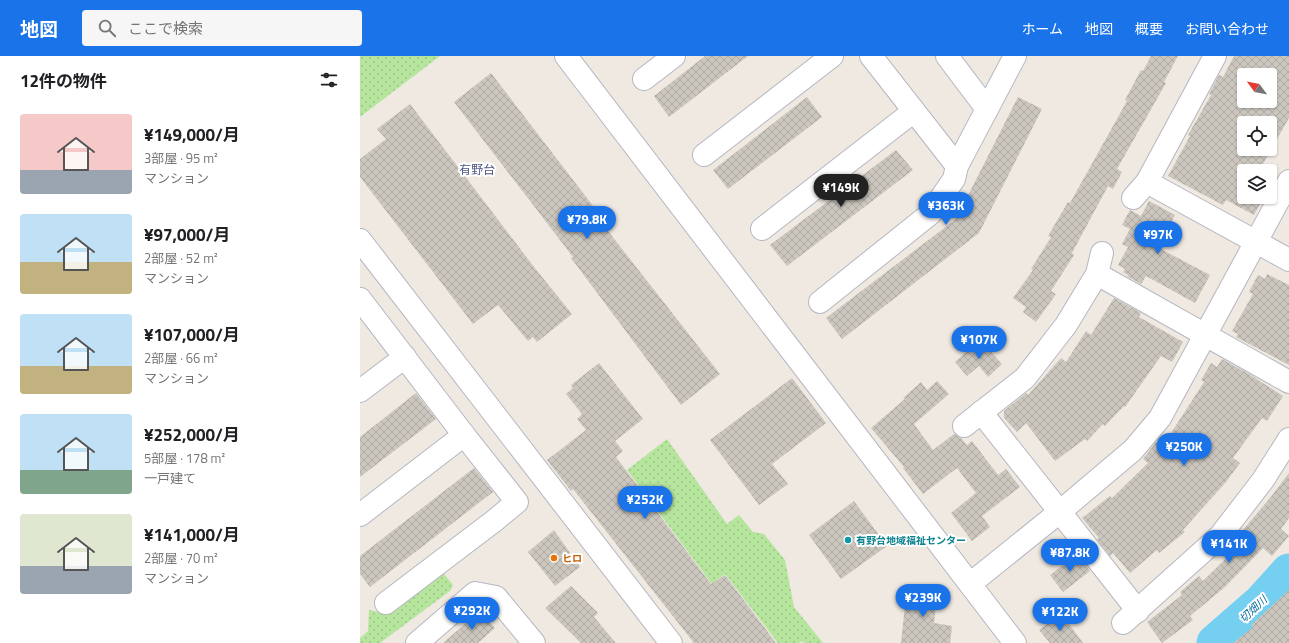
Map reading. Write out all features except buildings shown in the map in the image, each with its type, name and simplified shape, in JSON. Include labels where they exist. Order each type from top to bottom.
[{"type":"street","points":[[566,56],[1015,643]]},
{"type":"street","points":[[644,79],[674,56]]},
{"type":"street","points":[[704,155],[832,56]]},
{"type":"street","points":[[871,56],[957,166]]},
{"type":"street","points":[[820,302],[930,214],[954,179],[957,166],[1015,56]]},
{"type":"street","points":[[1133,198],[1147,182],[1215,56]]},
{"type":"street","points":[[956,60],[987,109]]},
{"type":"street","points":[[762,229],[914,111]]},
{"type":"street","points":[[970,584],[1060,512],[1132,450],[1160,418],[1289,181]]},
{"type":"street","points":[[1147,182],[1289,260]]},
{"type":"street","points":[[360,240],[671,643]]},
{"type":"street","points":[[964,426],[1025,378],[1066,325],[1097,274],[1102,253]]},
{"type":"street","points":[[1097,274],[1289,382]]},
{"type":"street","points":[[360,299],[516,502],[494,521],[386,603]]},
{"type":"street","points":[[360,391],[405,357]]},
{"type":"street","points":[[981,412],[1060,512],[1131,617],[1220,536],[1263,480],[1289,439]]},
{"type":"street","points":[[360,515],[464,435]]},
{"type":"street","points":[[417,643],[475,593],[496,597],[534,643]]},
{"type":"green space","points":[[360,56],[440,56],[360,117]]},
{"type":"green space","points":[[667,439],[727,524],[739,515],[753,532],[764,534],[785,560],[794,607],[823,643],[804,643],[802,641],[799,643],[778,643],[725,574],[712,584],[627,470]]},
{"type":"green space","points":[[440,569],[453,585],[450,591],[380,643],[360,643],[360,638],[368,631],[369,610],[387,613]]},
{"type":"waterway","name":"切畑川","points":[[1215,643],[1262,602],[1289,572]]},
{"type":"place","name":"有野台地域福祉センター","points":[[848,540]]},
{"type":"place","name":"ヒロ","points":[[554,558]]},
{"type":"district","name":"有野台","points":[[477,169]]}]
